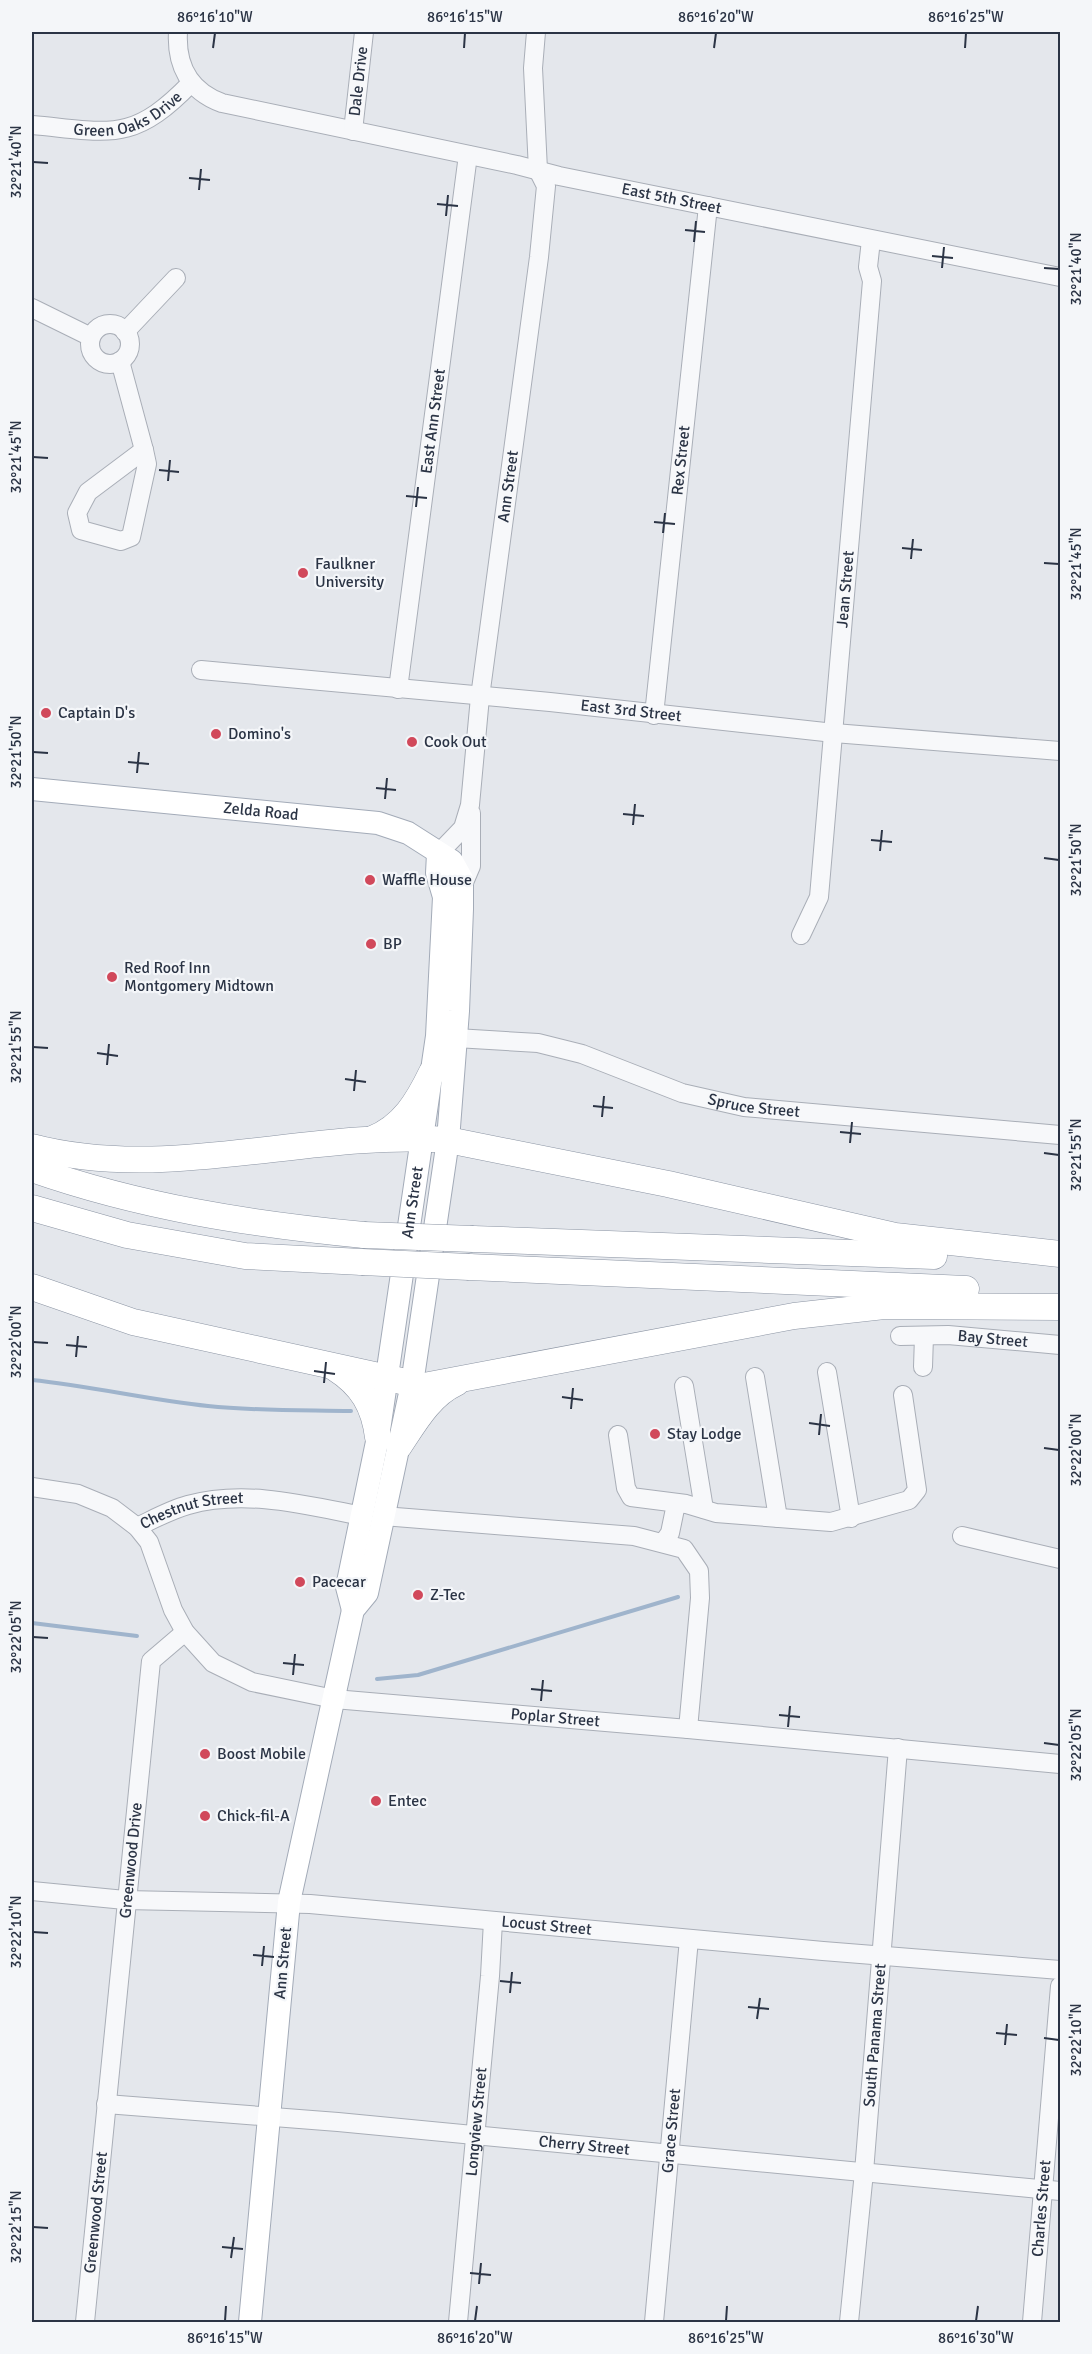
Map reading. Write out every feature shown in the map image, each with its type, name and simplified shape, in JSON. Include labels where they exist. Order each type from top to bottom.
[{"type":"highway","points":[[366,1141],[397,1125],[422,1092],[432,1072]]},
{"type":"highway","points":[[32,1147],[65,1155],[157,1160],[366,1141],[436,1139],[668,1184],[895,1236],[1060,1254]]},
{"type":"highway","points":[[32,1169],[96,1191],[175,1209],[271,1226],[364,1235],[1060,1260]]},
{"type":"highway","points":[[32,1208],[127,1235],[244,1256],[1060,1293]]},
{"type":"highway","points":[[32,1287],[133,1322],[424,1386],[794,1316],[884,1306],[1060,1307]]},
{"type":"highway","points":[[330,1365],[348,1376],[366,1396],[388,1442],[422,1412],[442,1390],[465,1379]]},
{"type":"main road","name":"Zelda Road","points":[[32,789],[378,823],[408,833],[452,861],[462,879],[462,887]]},
{"type":"main road","name":"Ann Street","points":[[436,1139],[432,1072],[440,993],[444,897],[437,873],[438,854]]},
{"type":"main road","name":"Ann Street","points":[[250,2322],[289,1902],[353,1610],[367,1593],[373,1516],[400,1381],[436,1139],[456,1038],[462,887]]},
{"type":"street","points":[[178,32],[178,56],[190,83]]},
{"type":"street","name":"Dale Drive","points":[[353,131],[364,32]]},
{"type":"street","name":"Ann Street","points":[[462,887],[471,866],[471,803],[480,697],[539,257],[546,186],[538,171],[534,86],[536,32]]},
{"type":"street","name":"Green Oaks Drive","points":[[32,125],[112,132],[132,128],[146,122],[164,109],[190,83],[203,94],[222,103],[283,116]]},
{"type":"street","name":"East 5th Street","points":[[283,116],[538,171],[1060,277]]},
{"type":"street","name":"East Ann Street","points":[[398,689],[468,155]]},
{"type":"street","name":"Rex Street","points":[[654,715],[708,206]]},
{"type":"street","name":"Jean Street","points":[[801,935],[819,897],[872,281],[868,267],[871,240]]},
{"type":"street","points":[[125,332],[176,278]]},
{"type":"street","points":[[32,308],[91,337]]},
{"type":"street","points":[[120,362],[108,364],[96,358],[90,347],[91,337],[103,326],[116,326],[125,332],[130,346],[120,362],[144,450],[147,464],[131,537],[121,541],[81,530],[77,513],[88,492],[144,450]]},
{"type":"street","name":"East 3rd Street","points":[[201,670],[550,702],[834,733],[1060,751]]},
{"type":"street","name":"Ann Street","points":[[438,854],[463,828],[471,803]]},
{"type":"street","name":"Spruce Street","points":[[456,1038],[538,1043],[582,1053],[682,1093],[744,1107],[1060,1135]]},
{"type":"street","name":"Bay Street","points":[[900,1336],[1060,1345]]},
{"type":"street","points":[[923,1367],[924,1336]]},
{"type":"street","points":[[827,1372],[851,1518]]},
{"type":"street","points":[[755,1377],[778,1518]]},
{"type":"street","points":[[684,1386],[704,1509]]},
{"type":"street","points":[[618,1435],[626,1488],[631,1497],[716,1513],[831,1522],[909,1500],[917,1490],[903,1395]]},
{"type":"street","name":"Chestnut Street","points":[[32,1487],[78,1494],[112,1508],[137,1527],[188,1505],[231,1499],[284,1502],[373,1516],[655,1541]]},
{"type":"street","points":[[655,1541],[670,1533],[676,1504]]},
{"type":"street","name":"Poplar Street","points":[[137,1527],[149,1542],[173,1610],[185,1632],[213,1663],[249,1682],[334,1699],[688,1728],[1060,1764]]},
{"type":"street","points":[[962,1536],[1060,1559]]},
{"type":"street","points":[[655,1541],[684,1549],[699,1571],[700,1598],[688,1728]]},
{"type":"street","name":"Greenwood Drive","points":[[106,2104],[151,1661],[185,1632]]},
{"type":"street","name":"South Panama Street","points":[[849,2322],[864,2172],[898,1748]]},
{"type":"street","name":"Locust Street","points":[[32,1891],[125,1900],[289,1902],[493,1922],[1060,1970]]},
{"type":"street","name":"Longview Street","points":[[458,2322],[493,1922]]},
{"type":"street","name":"Grace Street","points":[[654,2322],[689,1939]]},
{"type":"street","name":"Charles Street","points":[[1032,2322],[1052,2190],[1060,1986]]},
{"type":"street","name":"Cherry Street","points":[[106,2104],[474,2135],[1052,2190]]},
{"type":"street","name":"Greenwood Street","points":[[84,2322],[106,2104]]},
{"type":"waterway","points":[[32,1380],[208,1406],[262,1410],[351,1411]]},
{"type":"waterway","points":[[377,1679],[418,1675],[678,1597]]},
{"type":"waterway","points":[[32,1623],[137,1636]]},
{"type":"place","name":"Faulkner University","points":[[303,573]]},
{"type":"place","name":"Captain D's","points":[[46,713]]},
{"type":"place","name":"Domino's","points":[[216,734]]},
{"type":"place","name":"Cook Out","points":[[412,742]]},
{"type":"place","name":"Waffle House","points":[[370,880]]},
{"type":"place","name":"BP","points":[[371,944]]},
{"type":"place","name":"Red Roof Inn Montgomery Midtown","points":[[112,977]]},
{"type":"place","name":"Stay Lodge","points":[[655,1434]]},
{"type":"place","name":"Pacecar","points":[[300,1582]]},
{"type":"place","name":"Z-Tec","points":[[418,1595]]},
{"type":"place","name":"Boost Mobile","points":[[205,1754]]},
{"type":"place","name":"Entec","points":[[376,1801]]},
{"type":"place","name":"Chick-fil-A","points":[[205,1816]]}]
